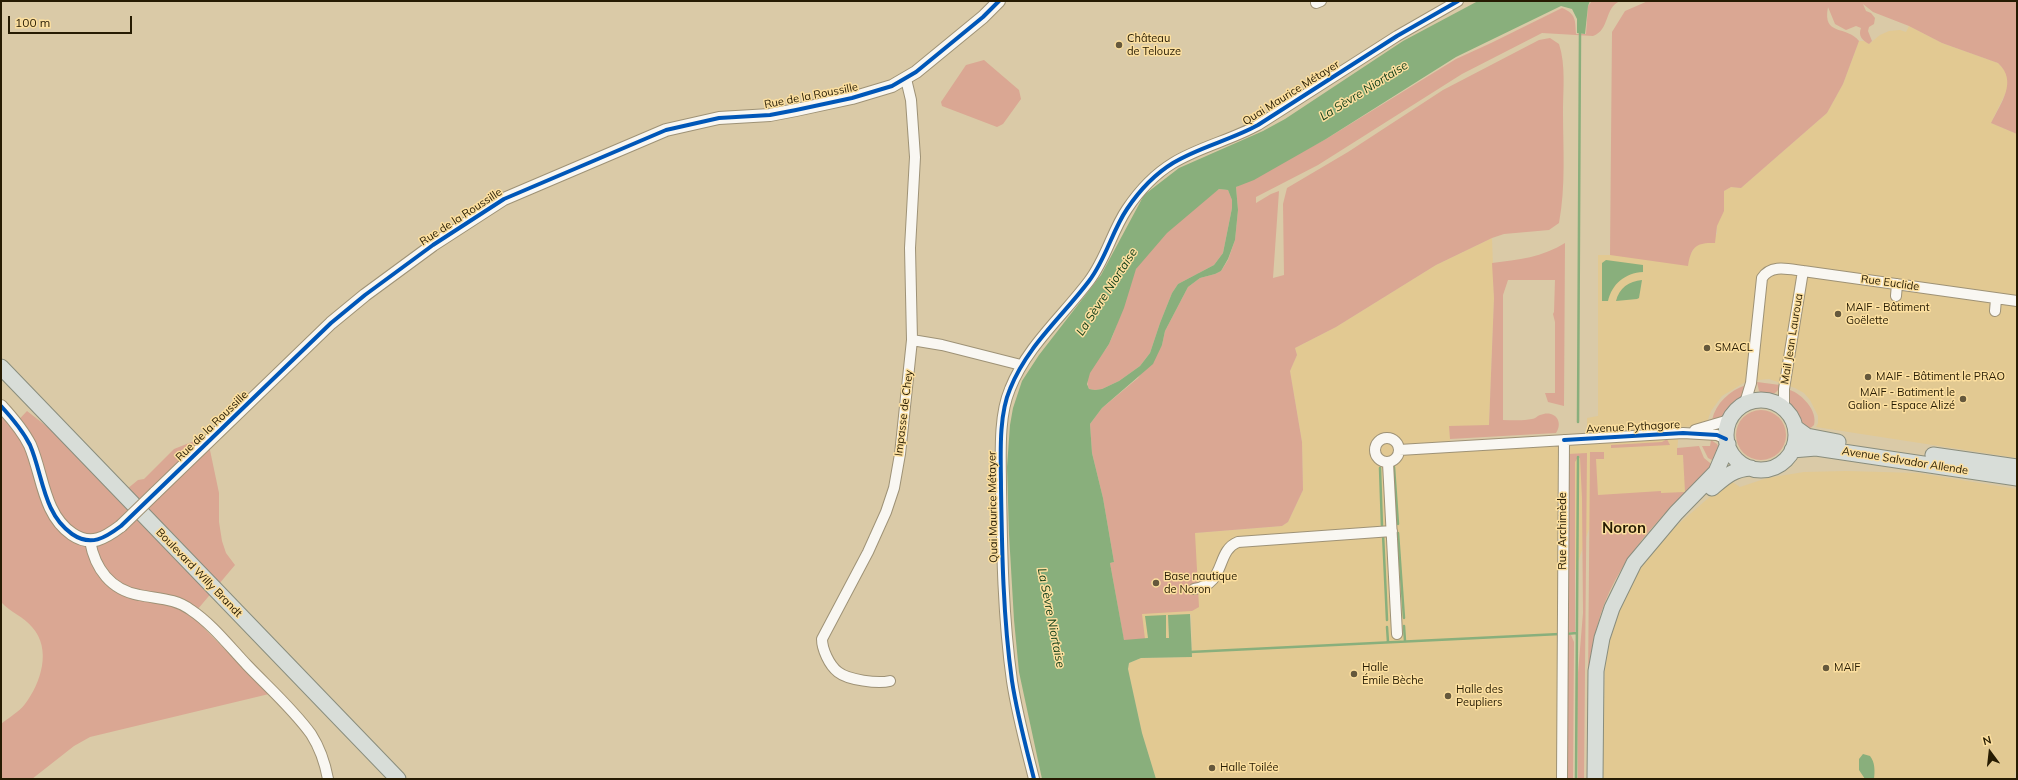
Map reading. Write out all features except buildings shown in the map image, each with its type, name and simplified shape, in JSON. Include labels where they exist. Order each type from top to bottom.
[{"type":"main road","name":"Boulevard Willy Brandt","points":[[1,367],[398,779]]},
{"type":"main road","points":[[1595,779],[1596,671],[1602,638],[1612,608],[1626,576],[1642,552],[1676,513],[1716,472],[1727,442],[1730,420],[1738,409],[1755,400],[1766,400],[1776,403],[1784,408],[1792,417],[1796,428],[1796,437],[1792,450],[1784,461],[1776,466],[1764,469],[1751,468],[1735,470],[1726,476],[1657,536]]},
{"type":"main road","name":"Avenue Salvador Allende","points":[[1796,428],[1807,436],[2017,467]]},
{"type":"main road","points":[[1727,442],[1736,459],[1751,468]]},
{"type":"main road","name":"Avenue Salvador Allende","points":[[1792,450],[1816,448],[2017,478]]},
{"type":"street","name":"Rue de la Roussille","points":[[90,542],[101,539],[121,526],[337,318],[365,295],[433,245],[504,199],[666,130],[719,118],[770,114],[803,109],[879,90],[906,79],[971,27],[999,1]]},
{"type":"street","name":"Quai Maurice Métayer","points":[[1034,779],[1012,680],[1001,545],[1001,450],[1005,406],[1009,390],[1021,365],[1043,333],[1083,289],[1098,269],[1125,211],[1137,195],[1153,178],[1174,163],[1258,126],[1319,88],[1386,42],[1458,1]]},
{"type":"street","name":"Impasse de Chey","points":[[890,681],[869,681],[839,673],[826,655],[822,639],[868,552],[886,512],[894,488],[903,428],[912,340],[910,248],[915,157],[911,100],[906,79]]},
{"type":"street","name":"Rue Euclide","points":[[1745,404],[1752,383],[1762,278],[1771,270],[1781,268],[1803,270],[1897,284],[1958,288],[1996,299],[2017,302]]},
{"type":"street","name":"Mail Jean Lauroua","points":[[1784,408],[1784,389],[1803,270]]},
{"type":"street","points":[[1896,296],[1897,284]]},
{"type":"street","points":[[1995,312],[1996,299]]},
{"type":"street","points":[[912,340],[942,345],[1021,365]]},
{"type":"street","points":[[1,406],[16,423],[30,445],[54,515],[69,532],[78,538],[90,542],[93,557],[98,567],[114,585],[126,592],[180,603],[202,618],[301,721],[318,746],[323,758],[328,779]]},
{"type":"street","name":"Avenue Pythagore","points":[[1683,433],[1711,427],[1730,420]]},
{"type":"street","name":"Avenue Pythagore","points":[[1400,450],[1683,433],[1717,435],[1727,442]]},
{"type":"street","points":[[1386,438],[1394,440],[1400,450],[1395,459],[1388,463],[1381,461],[1376,456],[1375,448],[1379,441],[1386,438]]},
{"type":"street","name":"Rue Archimède","points":[[1562,779],[1564,440]]},
{"type":"street","points":[[1388,463],[1397,634]]},
{"type":"street","points":[[1194,589],[1204,587],[1213,580],[1228,547],[1238,542],[1392,531]]},
{"type":"shaded area","points":[[1592,1],[1620,1],[1611,9],[1602,29],[1593,36],[1542,33],[1462,74],[1318,165],[1256,197],[1256,203],[1279,191],[1273,278],[1284,275],[1283,204],[1287,188],[1348,152],[1443,90],[1539,40],[1550,38],[1559,44],[1563,60],[1564,167],[1563,195],[1559,223],[1549,230],[1504,234],[1492,238],[1436,265],[1336,327],[1295,348],[1297,355],[1290,371],[1302,442],[1303,490],[1288,522],[1282,526],[1195,533],[1199,607],[1192,611],[1142,614],[1145,639],[1124,641],[1110,563],[1114,562],[1103,498],[1092,453],[1090,424],[1102,408],[1138,378],[1162,345],[1165,331],[1188,287],[1200,278],[1221,271],[1228,260],[1235,240],[1238,210],[1236,187],[1326,139],[1456,59],[1562,8],[1570,12],[1574,18],[1576,34],[1586,34],[1588,6]]},
{"type":"shaded area","points":[[1648,1],[2017,1],[2017,134],[1991,123],[2003,100],[2007,85],[2007,77],[2004,70],[1998,63],[1942,43],[1909,26],[1873,12],[1863,4],[1866,11],[1871,13],[1875,18],[1874,24],[1869,27],[1868,31],[1872,41],[1869,44],[1861,38],[1861,28],[1856,26],[1846,30],[1835,24],[1828,7],[1827,16],[1832,27],[1854,36],[1859,41],[1843,84],[1827,113],[1741,188],[1731,187],[1724,191],[1724,211],[1717,226],[1715,243],[1703,244],[1696,247],[1691,254],[1688,266],[1610,255],[1612,32],[1625,11]]},
{"type":"shaded area","points":[[1909,26],[1942,43],[1998,63],[2009,75],[2008,88],[1991,123],[2017,134],[2017,458],[1816,427],[1818,423],[1818,416],[1810,400],[1804,393],[1795,388],[1769,379],[1747,381],[1722,396],[1711,411],[1707,422],[1701,426],[1679,427],[1677,454],[1683,455],[1686,492],[1596,508],[1559,619],[1559,779],[1156,779],[1142,733],[1128,669],[1129,663],[1141,658],[1192,657],[1191,615],[1168,615],[1169,638],[1166,638],[1166,618],[1146,621],[1148,638],[1124,641],[1195,533],[1282,526],[1288,522],[1303,490],[1302,442],[1290,371],[1297,355],[1295,348],[1336,327],[1436,265],[1492,238],[1494,298],[1489,425],[1450,433],[1450,451],[1587,445],[1587,418],[1598,416],[1598,255],[1690,255],[1696,245],[1717,234],[1717,226],[1724,203],[1724,191],[1731,187],[1741,188],[1827,113],[1843,84],[1859,41],[1864,41],[1869,44],[1880,35],[1889,31],[1900,30],[1906,32]]},
{"type":"shaded area","points":[[984,60],[1019,90],[1021,99],[1003,124],[997,127],[942,106],[941,102],[966,65]]},
{"type":"shaded area","points":[[1219,189],[1228,190],[1232,200],[1232,208],[1223,253],[1214,265],[1178,284],[1172,293],[1150,353],[1140,366],[1119,381],[1102,389],[1089,389],[1088,377],[1090,371],[1109,344],[1128,287],[1136,269],[1162,237],[1198,204]]},
{"type":"shaded area","points":[[1565,243],[1564,406],[1548,402],[1545,393],[1555,393],[1555,322],[1553,314],[1555,280],[1508,280],[1503,295],[1503,420],[1529,420],[1540,415],[1550,414],[1558,420],[1559,424],[1556,433],[1450,439],[1449,426],[1489,425],[1494,298],[1492,263],[1539,255]]},
{"type":"shaded area","points":[[1757,382],[1780,385],[1775,393],[1766,395],[1759,391]]},
{"type":"shaded area","points":[[1746,385],[1742,396],[1725,417],[1712,420],[1717,408],[1724,398]]},
{"type":"shaded area","points":[[1790,390],[1804,399],[1814,414],[1814,425],[1807,431],[1795,418],[1791,408]]},
{"type":"shaded area","points":[[1761,410],[1770,412],[1781,421],[1786,435],[1784,444],[1775,455],[1761,460],[1752,458],[1741,449],[1736,435],[1738,426],[1747,415]]},
{"type":"shaded area","points":[[27,411],[127,489],[138,480],[144,479],[174,449],[207,436],[219,493],[219,522],[222,541],[226,553],[235,565],[192,616],[269,694],[90,737],[74,746],[32,779],[1,779],[1,724],[20,710],[31,696],[40,676],[43,655],[42,645],[32,627],[1,602],[1,415],[11,428]]},
{"type":"shaded area","points":[[1667,439],[1670,445],[1611,448],[1611,445],[1662,442]]},
{"type":"shaded area","points":[[1711,440],[1717,444],[1721,451],[1714,461],[1708,458],[1702,446],[1710,446]]},
{"type":"shaded area","points":[[1699,446],[1704,458],[1715,467],[1712,468],[1676,502],[1642,539],[1615,580],[1597,627],[1588,682],[1590,452],[1604,452],[1604,459],[1596,459],[1598,495],[1661,491],[1661,493],[1685,492],[1683,455],[1677,455],[1677,448]]},
{"type":"shaded area","points":[[1587,453],[1584,779],[1578,779],[1577,685],[1583,613],[1582,498],[1580,458],[1578,457],[1575,462],[1575,632],[1567,632],[1568,454]]},
{"type":"shaded area","name":"MAIF","points":[[1846,471],[1918,473],[2017,489],[2017,765],[2014,779],[1602,779],[1605,663],[1612,627],[1624,597],[1646,559],[1674,528],[1729,480],[1740,487],[1767,478],[1804,472]]},
{"type":"shaded area","points":[[1571,635],[1574,642],[1573,779],[1565,779],[1567,636]]},
{"type":"water","name":"La Sèvre Niortaise","points":[[1478,1],[1590,1],[1588,6],[1585,34],[1577,33],[1577,19],[1572,9],[1561,6],[1456,57],[1326,139],[1254,180],[1236,187],[1238,210],[1235,240],[1228,259],[1221,271],[1200,278],[1188,287],[1165,331],[1162,345],[1153,364],[1102,408],[1090,424],[1092,453],[1103,498],[1114,562],[1110,563],[1124,640],[1148,638],[1145,616],[1166,615],[1166,638],[1169,638],[1168,615],[1190,614],[1192,657],[1141,658],[1129,663],[1128,669],[1142,733],[1156,779],[1042,779],[1019,672],[1014,620],[1009,534],[1007,467],[1010,425],[1013,408],[1022,381],[1039,355],[1101,275],[1144,195],[1179,168],[1263,131],[1285,119],[1403,41]],"holes":[[[1219,189],[1228,190],[1232,200],[1232,208],[1223,253],[1214,265],[1178,284],[1172,293],[1150,353],[1140,366],[1119,381],[1102,389],[1089,389],[1087,384],[1090,373],[1109,344],[1124,308],[1136,269],[1167,233]]]},
{"type":"water","points":[[1606,260],[1643,265],[1643,272],[1630,275],[1620,280],[1613,289],[1608,301],[1602,301],[1602,263]]},
{"type":"water","points":[[1642,280],[1639,298],[1616,301],[1617,296],[1625,286]]},
{"type":"water","points":[[1863,754],[1870,756],[1873,761],[1874,779],[1865,779],[1859,770],[1859,759]]},
{"type":"waterway","points":[[1578,422],[1580,31]]},
{"type":"waterway","points":[[1576,779],[1578,457]]},
{"type":"waterway","points":[[1394,467],[1398,524]]},
{"type":"waterway","points":[[1380,468],[1382,527]]},
{"type":"waterway","points":[[1398,533],[1404,618]]},
{"type":"waterway","points":[[1383,534],[1387,620]]},
{"type":"waterway","points":[[1404,626],[1405,641]]},
{"type":"waterway","points":[[1387,627],[1388,642]]},
{"type":"waterway","points":[[1565,634],[1577,633]]},
{"type":"waterway","points":[[1190,652],[1560,634]]},
{"type":"cycle path","points":[[1,406],[17,425],[30,445],[49,505],[62,526],[72,534],[85,540],[103,537],[121,526],[331,323],[365,295],[433,245],[504,199],[666,130],[719,118],[770,115],[796,110],[852,98],[892,86],[916,72],[983,17],[999,1]]},
{"type":"cycle path","points":[[1034,779],[1019,718],[1012,681],[1004,584],[1001,512],[1001,438],[1006,400],[1017,373],[1035,345],[1089,281],[1100,264],[1117,226],[1132,202],[1142,189],[1160,172],[1183,157],[1258,125],[1397,36],[1458,1]]},
{"type":"cycle path","points":[[1564,440],[1683,433],[1717,435],[1726,439]]},
{"type":"place","name":"Château de Telouze","points":[[1119,45]]},
{"type":"place","name":"MAIF - Bâtiment Goëlette","points":[[1838,314]]},
{"type":"place","name":"SMACL","points":[[1707,348]]},
{"type":"place","name":"MAIF - Bâtiment le PRAO","points":[[1868,377]]},
{"type":"place","name":"MAIF - Batiment le Galion - Espace Alizé","points":[[1963,399]]},
{"type":"place","name":"Base nautique de Noron","points":[[1156,583]]},
{"type":"place","name":"MAIF","points":[[1826,668]]},
{"type":"place","name":"Halle Émile Bèche","points":[[1354,674]]},
{"type":"place","name":"Halle des Peupliers","points":[[1448,696]]},
{"type":"place","name":"Halle Toilée","points":[[1212,768]]},
{"type":"district","name":"Noron","points":[[1624,528]]}]
